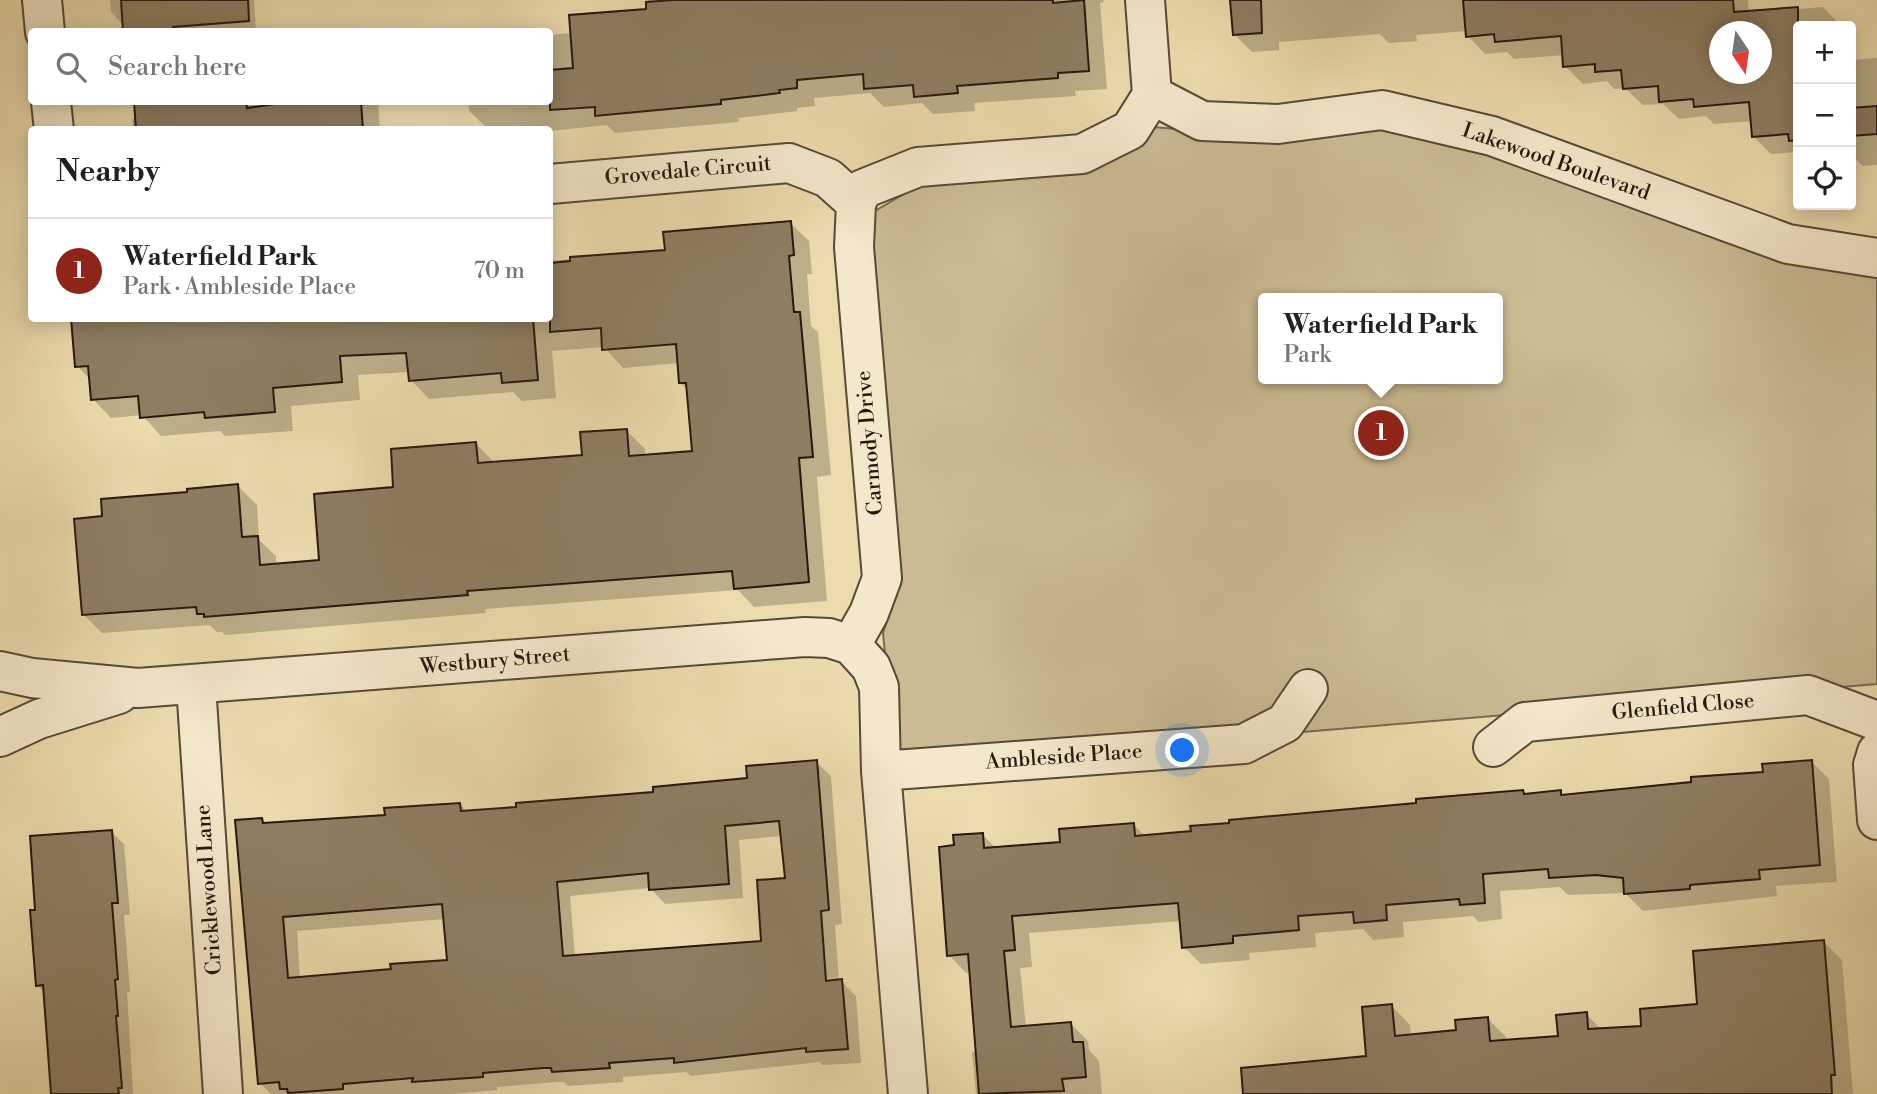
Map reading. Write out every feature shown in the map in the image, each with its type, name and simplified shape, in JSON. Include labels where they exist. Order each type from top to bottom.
[{"type":"street","points":[[43,0],[45,28]]},
{"type":"street","points":[[856,203],[863,189],[918,167],[1082,154],[1130,130],[1152,94],[1145,0]]},
{"type":"street","name":"Lakewood Boulevard","points":[[1152,94],[1202,121],[1278,124],[1382,110],[1492,136],[1788,244],[1877,258]]},
{"type":"street","points":[[51,105],[54,126]]},
{"type":"street","name":"Grovedale Circuit","points":[[553,184],[789,163],[828,178],[856,203]]},
{"type":"street","name":"Carmody Drive","points":[[850,645],[869,612],[881,578],[854,247],[856,203]]},
{"type":"street","name":"Westbury Street","points":[[0,671],[32,678],[138,688],[805,636],[829,638],[850,645]]},
{"type":"street","points":[[850,645],[871,667],[879,687],[881,771],[908,1094]]},
{"type":"street","name":"Cricklewood Lane","points":[[196,685],[223,1094]]},
{"type":"street","name":"Westbury Street","points":[[0,737],[39,719],[138,688]]},
{"type":"street","name":"Ambleside Place","points":[[881,771],[1244,744],[1285,723],[1308,689]]},
{"type":"street","name":"Glenfield Close","points":[[1493,747],[1525,722],[1808,695],[1877,721]]},
{"type":"street","points":[[1877,752],[1873,765],[1877,820]]},
{"type":"shaded area","points":[[1378,124],[1481,149],[1877,276],[1877,684],[896,766],[883,633],[898,590],[867,229],[875,211],[916,187],[1153,127],[1283,138]]},
{"type":"building","points":[[121,0],[248,0],[249,21],[173,28],[123,28]]},
{"type":"building","points":[[1053,0],[1053,3],[1084,0],[1089,71],[1058,73],[1058,78],[957,86],[958,93],[914,97],[913,85],[864,89],[863,74],[797,80],[797,88],[779,90],[780,93],[721,100],[721,104],[595,116],[595,107],[550,110],[550,105],[553,105],[553,70],[573,68],[569,15],[646,9],[646,2]]},
{"type":"building","points":[[1230,0],[1261,0],[1262,33],[1233,35]]},
{"type":"building","points":[[1463,0],[1733,0],[1734,12],[1798,7],[1798,21],[1793,21],[1793,141],[1789,141],[1788,134],[1752,137],[1749,102],[1694,107],[1693,99],[1659,102],[1658,86],[1623,89],[1621,70],[1595,72],[1595,64],[1563,67],[1561,36],[1495,42],[1494,34],[1466,37]]},
{"type":"building","points":[[134,105],[246,105],[247,108],[268,105],[361,105],[363,126],[136,126]]},
{"type":"building","points":[[1877,106],[1877,134],[1856,136],[1856,108]]},
{"type":"building","points":[[791,221],[794,255],[789,256],[794,312],[800,312],[813,457],[799,458],[809,582],[734,589],[732,571],[467,591],[468,595],[204,617],[204,614],[197,614],[196,607],[82,615],[74,519],[102,516],[101,499],[187,492],[187,489],[238,484],[242,537],[258,536],[260,565],[319,560],[314,494],[393,487],[391,449],[476,442],[478,463],[582,455],[580,432],[627,429],[629,456],[692,451],[686,383],[679,383],[676,344],[602,350],[601,328],[550,332],[550,322],[553,322],[553,263],[570,261],[570,257],[665,250],[663,232]]},
{"type":"building","points":[[71,322],[533,322],[538,380],[502,383],[501,373],[409,381],[406,353],[340,356],[342,382],[273,388],[275,412],[205,418],[204,412],[140,418],[138,396],[91,400],[88,366],[75,367]]},
{"type":"building","points":[[817,760],[829,910],[821,911],[826,981],[842,979],[848,1049],[806,1052],[806,1048],[674,1063],[674,1058],[609,1063],[610,1068],[552,1072],[551,1068],[543,1068],[483,1073],[483,1077],[412,1082],[413,1078],[343,1084],[343,1089],[288,1093],[287,1089],[280,1089],[279,1082],[258,1084],[235,820],[262,818],[263,823],[385,815],[384,808],[460,803],[461,811],[516,807],[516,803],[653,792],[653,787],[747,778],[746,766]],"holes":[[[779,821],[785,878],[757,880],[761,941],[563,956],[557,882],[648,873],[649,890],[729,884],[725,826]],[[442,904],[447,960],[390,964],[391,969],[288,978],[283,917]]]},
{"type":"building","points":[[1812,760],[1820,865],[1759,870],[1760,879],[1690,885],[1690,889],[1624,894],[1623,878],[1596,875],[1549,878],[1548,869],[1483,874],[1485,903],[1460,905],[1459,899],[1386,905],[1387,920],[1354,923],[1353,912],[1298,916],[1299,930],[1233,936],[1233,943],[1182,948],[1178,903],[1012,916],[1015,950],[1004,951],[1011,1027],[1071,1022],[1073,1042],[1083,1042],[1086,1077],[1062,1079],[1064,1091],[979,1094],[968,954],[947,956],[939,847],[954,845],[953,835],[983,833],[984,848],[1060,842],[1059,829],[1134,823],[1135,836],[1191,831],[1190,826],[1229,823],[1229,820],[1416,803],[1416,799],[1523,790],[1524,794],[1561,790],[1561,795],[1691,782],[1691,777],[1763,772],[1762,764]]},
{"type":"building","points":[[112,830],[118,903],[112,903],[118,979],[115,980],[116,1016],[122,1088],[118,1088],[119,1094],[51,1094],[43,985],[36,986],[30,910],[35,910],[30,836]]},
{"type":"building","points":[[1824,940],[1835,1075],[1831,1075],[1832,1094],[1243,1094],[1241,1068],[1366,1056],[1362,1007],[1392,1004],[1395,1036],[1456,1030],[1455,1020],[1488,1017],[1490,1041],[1558,1036],[1556,1015],[1587,1012],[1588,1029],[1641,1026],[1640,1009],[1697,1004],[1693,951]]},
{"type":"place","name":"Waterfield Park","points":[[1381,433]]}]
